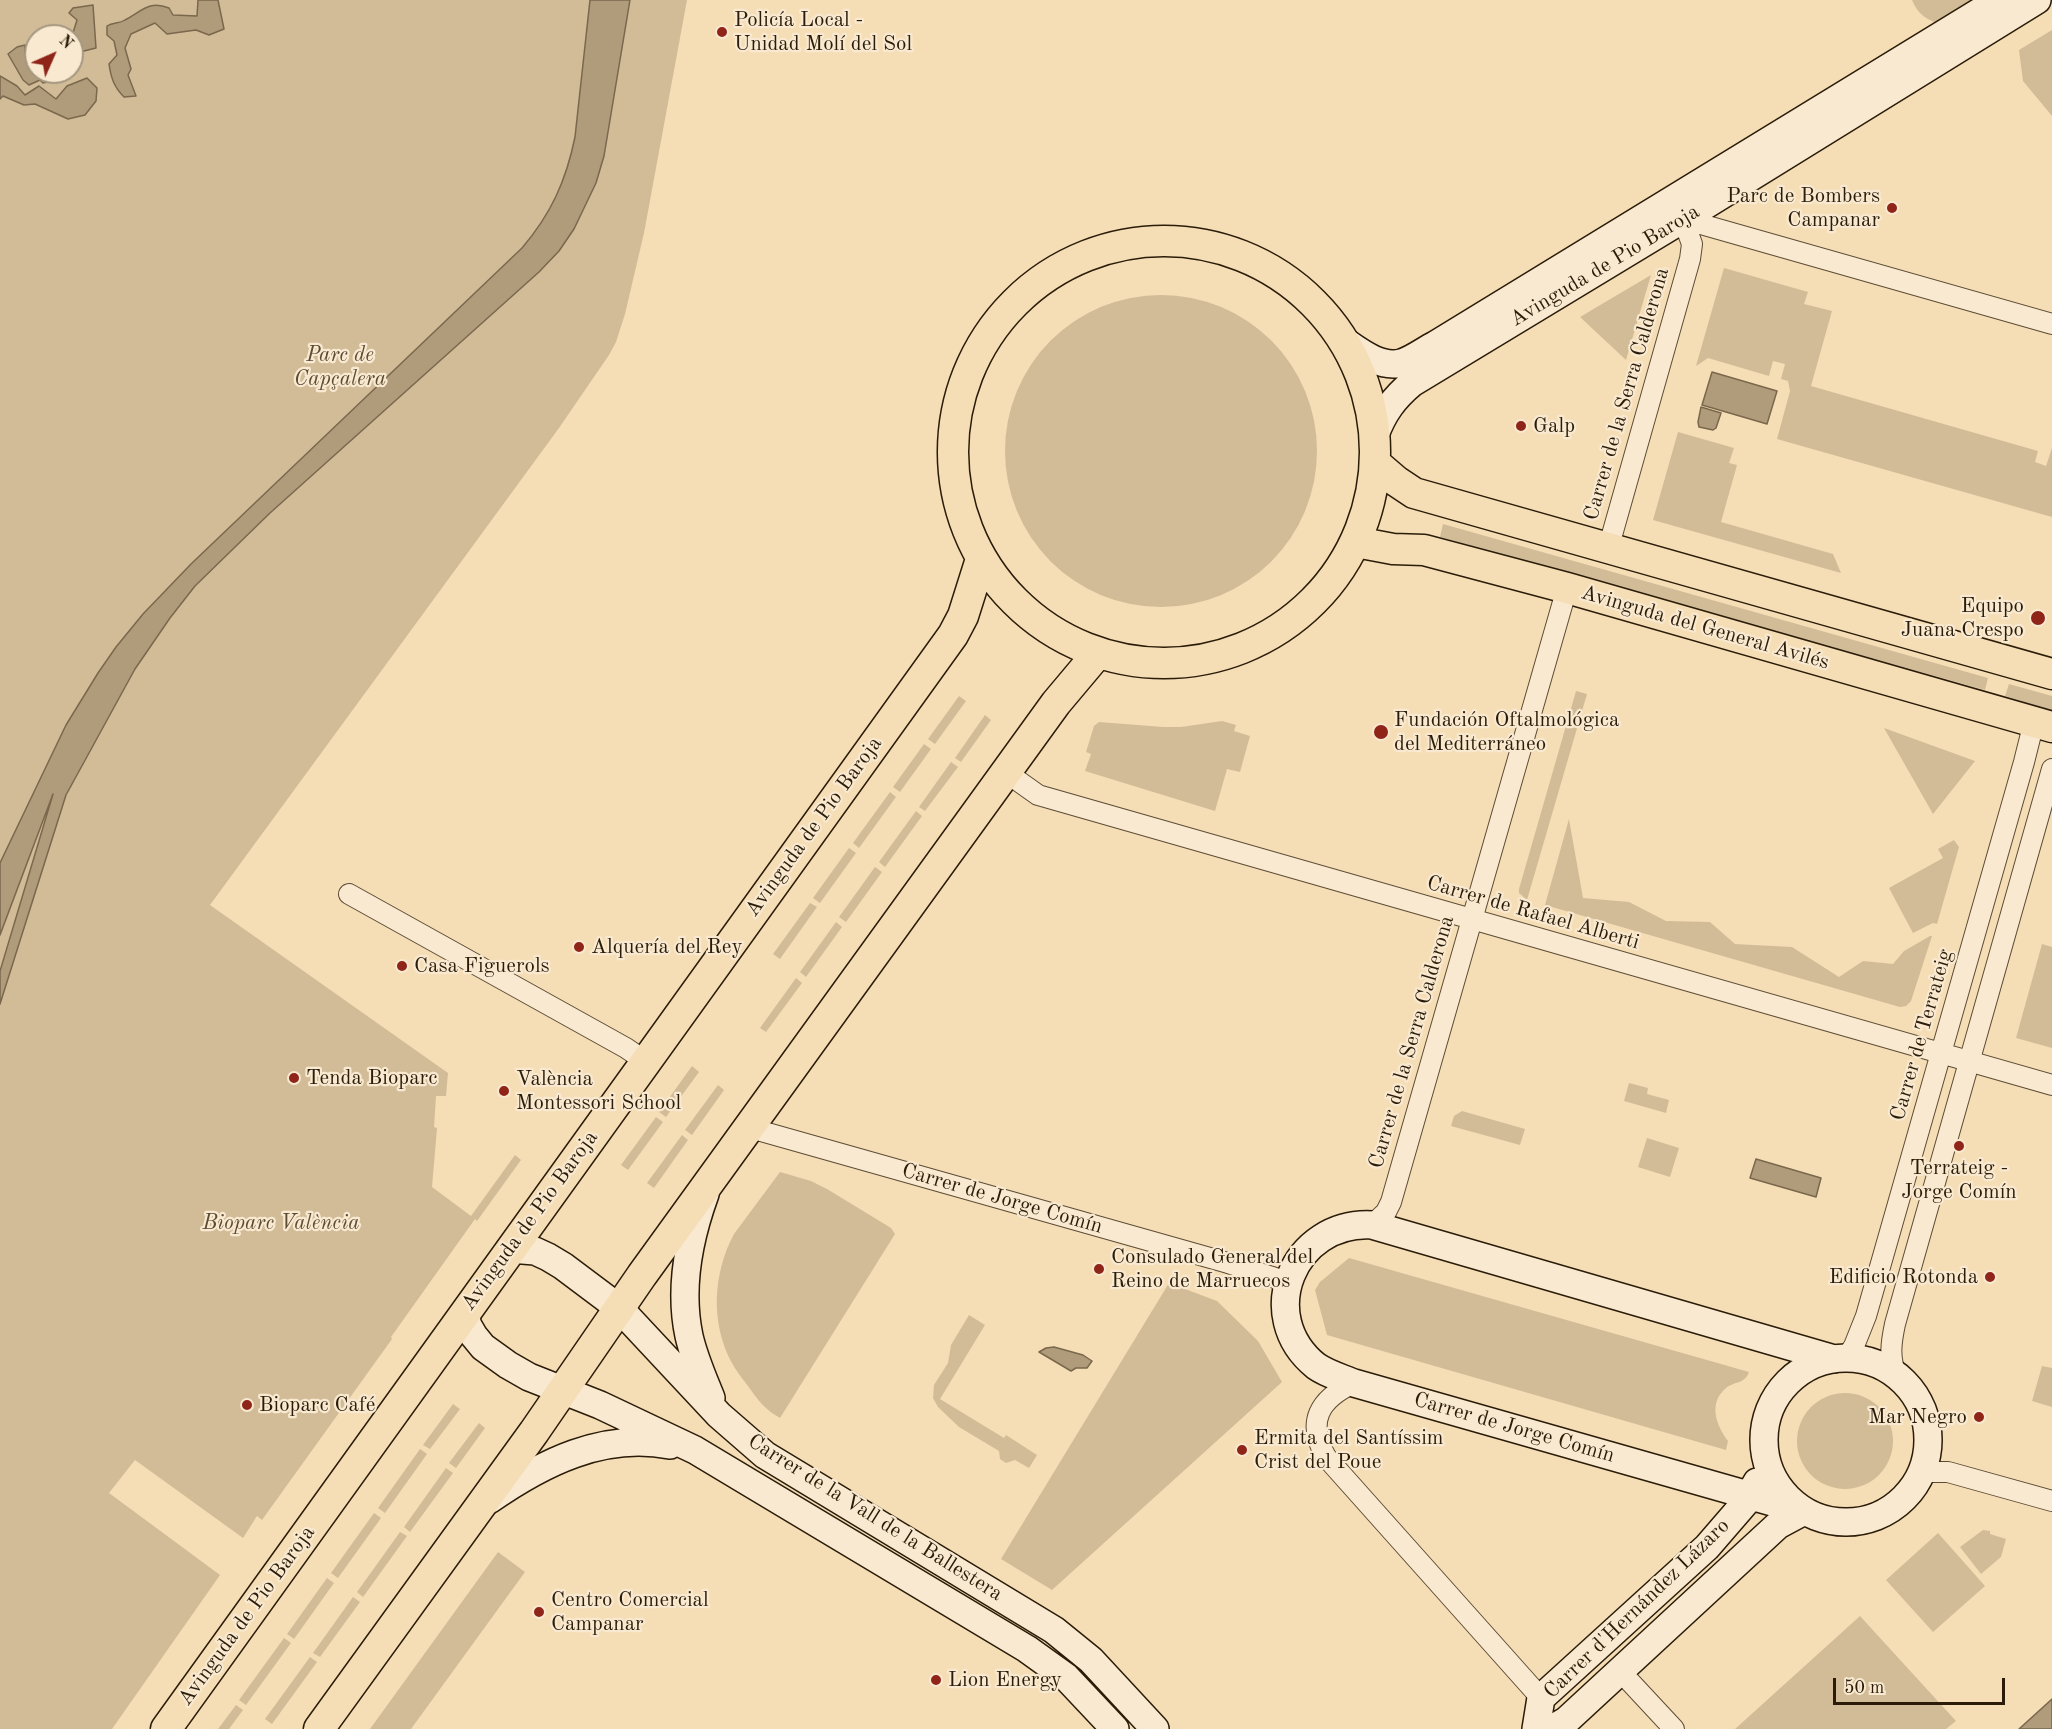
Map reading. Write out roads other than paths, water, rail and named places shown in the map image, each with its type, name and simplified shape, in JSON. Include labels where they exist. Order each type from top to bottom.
[{"type":"main road","points":[[1170,240],[1203,243],[1234,252],[1264,265],[1291,282],[1315,304],[1336,329],[1353,357],[1365,387],[1375,449],[1370,503],[1356,542],[1341,569],[1322,593],[1292,621],[1275,632],[1219,657],[1189,662],[1158,663],[1128,660],[1098,653],[1068,640],[1037,621],[1010,597],[981,559],[957,499],[952,467],[952,434],[957,403],[967,372],[981,343],[1022,293],[1047,274],[1106,247],[1170,240]]},
{"type":"main road","points":[[1375,449],[1396,481],[1414,493],[2052,674]]},
{"type":"main road","name":"Avinguda del General Avilés","points":[[1356,542],[1393,549],[1424,550],[1567,588],[2043,724]]},
{"type":"main road","name":"Avinguda de Pio Baroja","points":[[166,1729],[955,632],[963,616],[981,559]]},
{"type":"main road","points":[[319,1729],[619,1308],[1056,703],[1098,653]]},
{"type":"street","name":"Avinguda de Pio Baroja","points":[[1344,341],[1366,356],[1384,363],[1401,363],[1435,345],[2000,0]]},
{"type":"street","name":"Avinguda de Pio Baroja","points":[[1375,449],[1381,418],[1396,397],[1412,383],[2037,0]]},
{"type":"street","points":[[1683,219],[2052,324]]},
{"type":"street","name":"Carrer de la Serra Calderona","points":[[1608,549],[1690,259],[1692,244],[1683,219]]},
{"type":"street","name":"Carrer de la Serra Calderona","points":[[1372,1225],[1386,1212],[1391,1202],[1567,588]]},
{"type":"street","name":"Carrer de Terrateig","points":[[1840,1359],[1854,1346],[1866,1316],[2021,774],[2043,724]]},
{"type":"street","points":[[1896,1376],[1891,1362],[1890,1348],[1895,1324],[2052,770]]},
{"type":"street","name":"Carrer de Rafael Alberti","points":[[1007,773],[1038,795],[2052,1085]]},
{"type":"street","points":[[349,894],[645,1061]]},
{"type":"street","name":"Carrer de Jorge Comín","points":[[750,1128],[1288,1282]]},
{"type":"street","points":[[709,1184],[691,1242],[686,1273],[686,1310],[689,1336],[697,1365],[719,1415]]},
{"type":"street","name":"Carrer de Jorge Comín","points":[[1804,1511],[1354,1383],[1328,1373],[1316,1366],[1301,1348],[1289,1327],[1285,1303],[1289,1276],[1299,1260],[1329,1233],[1346,1228],[1372,1225],[1840,1359]]},
{"type":"street","name":"Carrer de la Vall de la Ballestera","points":[[510,1249],[536,1251],[548,1257],[619,1308],[719,1415],[765,1455],[1054,1630],[1091,1660],[1155,1729]]},
{"type":"street","name":"Carrer de la Vall de la Ballestera","points":[[466,1311],[467,1324],[483,1347],[529,1377],[600,1405],[695,1450],[1027,1649],[1066,1677],[1115,1729]]},
{"type":"street","points":[[1840,1359],[1864,1360],[1879,1365],[1896,1376],[1916,1399],[1926,1424],[1928,1445],[1920,1476],[1902,1500],[1881,1515],[1852,1522],[1826,1520],[1804,1511],[1788,1499],[1776,1484],[1767,1461],[1764,1440],[1768,1414],[1779,1392],[1798,1374],[1812,1365],[1840,1359]]},
{"type":"street","points":[[1354,1383],[1328,1398],[1320,1411],[1315,1427],[1322,1450],[1541,1698]]},
{"type":"street","points":[[478,1508],[519,1479],[545,1465],[582,1450],[642,1442],[695,1450]]},
{"type":"street","name":"Carrer d'Hernández Lázaro","points":[[1536,1729],[1541,1698],[1707,1547],[1727,1526],[1749,1496],[1767,1461]]},
{"type":"street","points":[[1920,1476],[1948,1472],[2052,1501]]},
{"type":"street","name":"Carrer d'Hernández Lázaro","points":[[1552,1729],[1567,1720],[1778,1525],[1804,1511]]},
{"type":"street","points":[[1620,1671],[1674,1729]]},
{"type":"place","name":"Policía Local - Unidad Molí del Sol","points":[[722,32]]},
{"type":"place","name":"Parc de Bombers Campanar","points":[[1892,208]]},
{"type":"place","name":"Galp","points":[[1521,426]]},
{"type":"place","name":"Equipo Juana Crespo","points":[[2038,618]]},
{"type":"place","name":"Fundación Oftalmológica del Mediterráneo","points":[[1381,732]]},
{"type":"place","name":"Alquería del Rey","points":[[579,947]]},
{"type":"place","name":"Casa Figuerols","points":[[402,966]]},
{"type":"place","name":"Tenda Bioparc","points":[[294,1078]]},
{"type":"place","name":"València Montessori School","points":[[504,1091]]},
{"type":"place","name":"Terrateig - Jorge Comín","points":[[1959,1146]]},
{"type":"place","name":"Consulado General del Reino de Marruecos","points":[[1099,1269]]},
{"type":"place","name":"Edificio Rotonda","points":[[1990,1277]]},
{"type":"place","name":"Bioparc Café","points":[[247,1405]]},
{"type":"place","name":"Mar Negro","points":[[1979,1417]]},
{"type":"place","name":"Ermita del Santíssim Crist del Poue","points":[[1242,1450]]},
{"type":"place","name":"Centro Comercial Campanar","points":[[539,1612]]},
{"type":"place","name":"Lion Energy","points":[[936,1680]]},
{"type":"park label","name":"Parc de Capçalera","points":[[340,367]]},
{"type":"park label","name":"Bioparc València","points":[[281,1223]]}]
